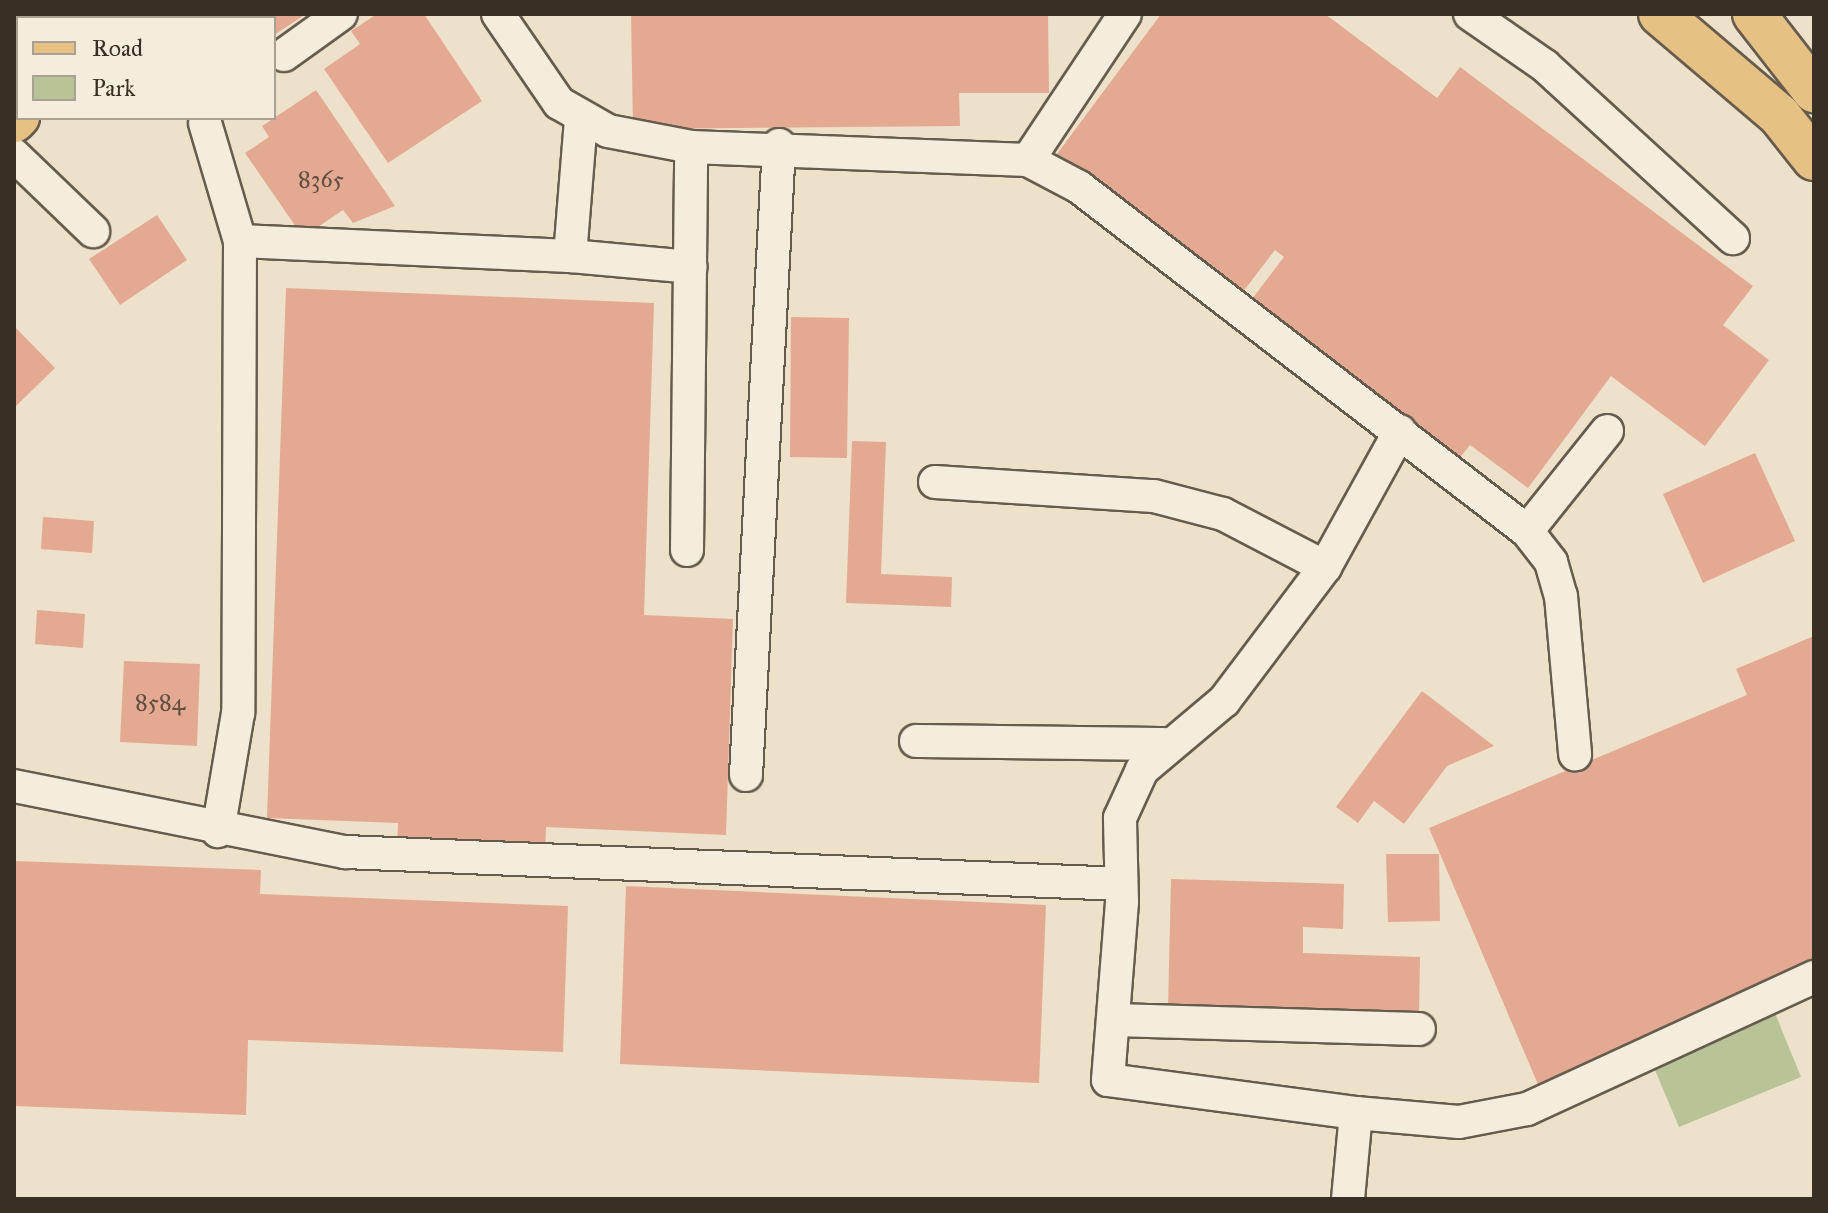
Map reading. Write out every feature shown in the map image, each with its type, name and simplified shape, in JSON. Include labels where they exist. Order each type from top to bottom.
[{"type":"main road","points":[[1660,14],[1802,100]]},
{"type":"main road","points":[[1754,14],[1802,100],[1814,159]]},
{"type":"street","points":[[284,55],[341,14]]},
{"type":"street","points":[[498,14],[559,103],[581,120],[691,147],[779,145],[1028,160],[1079,187],[1527,531],[1551,562],[1561,596],[1575,754]]},
{"type":"street","points":[[1028,160],[1125,14]]},
{"type":"street","points":[[1470,14],[1603,116],[1733,238]]},
{"type":"street","points":[[570,256],[581,120]]},
{"type":"street","points":[[205,123],[240,241],[238,713],[218,831]]},
{"type":"street","points":[[746,775],[779,145]]},
{"type":"street","points":[[687,550],[691,147]]},
{"type":"street","points":[[14,155],[93,231]]},
{"type":"street","points":[[240,241],[570,256],[691,267]]},
{"type":"street","points":[[1400,431],[1325,567],[1224,701],[1164,744],[1142,770],[1120,818],[1121,884],[1108,1080],[1356,1113],[1459,1122],[1527,1109],[1814,977]]},
{"type":"street","points":[[1527,531],[1607,431]]},
{"type":"street","points":[[935,482],[1154,496],[1223,514],[1325,567]]},
{"type":"street","points":[[916,741],[1164,744]]},
{"type":"street","points":[[14,786],[218,831],[345,852],[1121,884]]},
{"type":"street","points":[[1114,1020],[1419,1029]]},
{"type":"street","points":[[1348,1199],[1356,1113]]},
{"type":"green space","points":[[1775,1013],[1801,1077],[1679,1127],[1652,1063]]},
{"type":"building","points":[[306,14],[276,34],[276,16],[191,16]]},
{"type":"building","points":[[377,14],[424,14],[482,101],[388,163],[324,69],[360,44],[351,31]]},
{"type":"building","points":[[631,14],[1048,14],[1049,93],[959,93],[960,126],[633,129]]},
{"type":"building","points":[[1161,14],[1325,14],[1437,98],[1460,67],[1753,286],[1723,325],[1769,360],[1705,446],[1611,376],[1528,488],[1470,445],[1458,460],[1249,303],[1284,257],[1275,250],[1239,297],[1054,158]]},
{"type":"building","points":[[316,90],[395,206],[353,223],[343,210],[303,237],[245,153],[269,137],[262,126],[276,120],[276,117]]},
{"type":"building","points":[[157,215],[187,260],[120,305],[89,259]]},
{"type":"building","points":[[286,288],[654,303],[644,615],[733,619],[726,835],[546,827],[545,856],[397,850],[398,823],[267,818]]},
{"type":"building","points":[[791,317],[849,318],[847,458],[790,457]]},
{"type":"building","points":[[14,326],[55,368],[14,408]]},
{"type":"building","points":[[852,441],[886,442],[881,574],[952,577],[951,607],[846,603]]},
{"type":"building","points":[[1755,453],[1795,541],[1703,583],[1663,494]]},
{"type":"building","points":[[43,517],[94,521],[92,553],[41,549]]},
{"type":"building","points":[[37,610],[85,614],[83,648],[35,644]]},
{"type":"building","points":[[1814,636],[1814,988],[1545,1101],[1429,828],[1747,695],[1736,669]]},
{"type":"building","points":[[124,661],[200,664],[197,746],[120,742]]},
{"type":"building","points":[[1422,691],[1494,746],[1447,766],[1404,824],[1374,801],[1358,823],[1336,807]]},
{"type":"building","points":[[1386,854],[1439,854],[1440,921],[1388,922]]},
{"type":"building","points":[[14,861],[261,870],[260,894],[568,906],[563,1052],[248,1040],[246,1115],[14,1106]]},
{"type":"building","points":[[1171,879],[1344,884],[1343,929],[1303,927],[1303,953],[1420,957],[1419,1016],[1168,1009]]},
{"type":"building","points":[[626,886],[1046,905],[1039,1083],[620,1064]]}]
